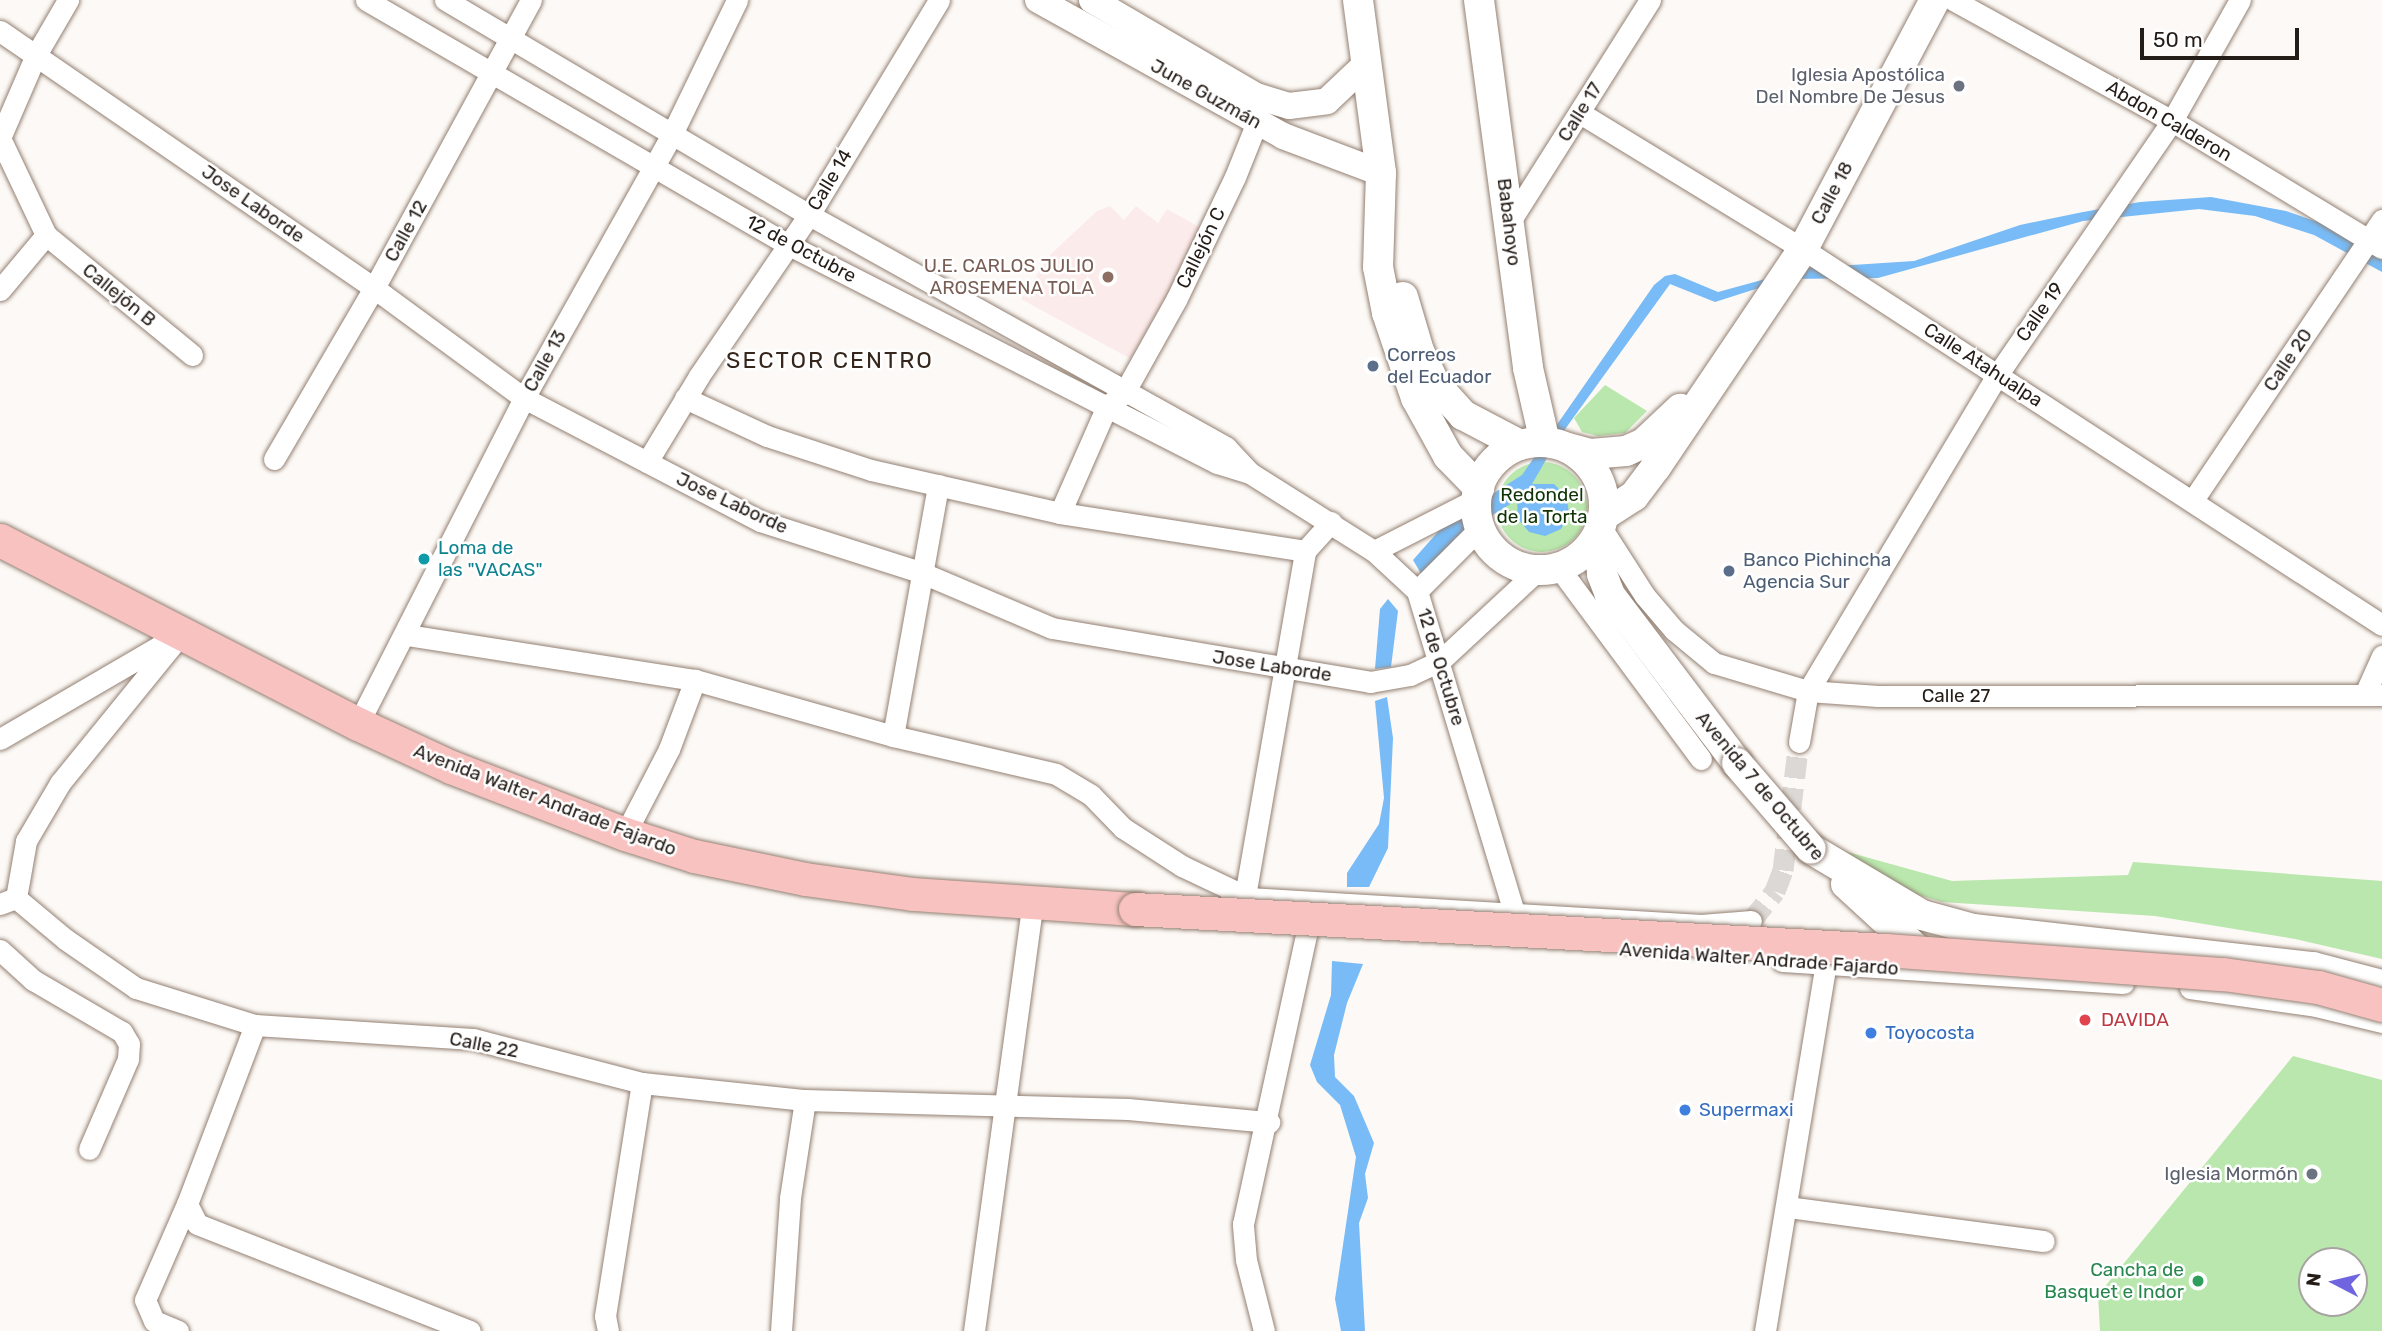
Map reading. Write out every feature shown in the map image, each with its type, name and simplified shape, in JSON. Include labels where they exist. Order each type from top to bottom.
[{"type":"main road","points":[[1358,0],[1381,173],[1378,267],[1406,374],[1448,456],[1478,505],[1502,557],[1557,566],[1601,525],[1596,476],[1544,445],[1463,415],[1435,384],[1380,238]]},
{"type":"main road","name":"Babahoyo","points":[[1479,0],[1528,368],[1544,445]]},
{"type":"main road","name":"Calle 18","points":[[1601,525],[1634,496],[1704,400],[1714,378],[1802,248],[1935,0]]},
{"type":"main road","name":"Calle 18","points":[[1544,445],[1609,454],[1644,443],[1714,378]]},
{"type":"main road","points":[[1478,505],[1502,455],[1544,445]]},
{"type":"main road","name":"Avenida 7 de Octubre","points":[[1601,525],[1602,574],[1616,604],[1737,763],[1811,849],[1920,952]]},
{"type":"main road","name":"Avenida Walter Andrade Fajardo","points":[[2,538],[181,634],[358,724],[451,767],[625,834],[694,856],[805,879],[914,894],[1033,903],[1920,952],[2223,974],[2318,987],[2382,1005]]},
{"type":"main road","name":"Avenida 7 de Octubre","points":[[1557,566],[1616,604]]},
{"type":"main road","points":[[1811,849],[1922,915],[1973,929],[2313,967],[2382,985]]},
{"type":"street","points":[[0,290],[46,235],[0,138],[36,55],[68,0]]},
{"type":"street","name":"12 de Octubre","points":[[366,0],[789,244],[1116,400],[1226,447],[1250,473],[1374,551],[1417,591],[1514,912],[1514,942]]},
{"type":"street","name":"12 de Octubre","points":[[445,0],[673,132],[1116,400]]},
{"type":"street","name":"Calle 12","points":[[274,459],[374,288],[531,0]]},
{"type":"street","name":"Calle 13","points":[[358,724],[407,635],[524,398],[673,132],[737,0]]},
{"type":"street","name":"Calle 14","points":[[647,462],[685,398],[809,215],[939,0]]},
{"type":"street","name":"June Guzmán","points":[[1038,0],[1381,173]]},
{"type":"street","name":"June Guzmán","points":[[1092,0],[1256,109],[1327,101],[1366,64]]},
{"type":"street","name":"Calle 17","points":[[1509,223],[1650,0]]},
{"type":"street","name":"Abdon Calderon","points":[[1954,0],[2172,121],[2376,244]]},
{"type":"street","name":"Calle 19","points":[[1799,743],[1808,691],[1998,374],[2172,121],[2240,0]]},
{"type":"street","name":"Jose Laborde","points":[[0,31],[374,288],[524,398],[760,520],[920,572],[1052,628],[1370,682],[1410,675],[1440,661],[1557,566]]},
{"type":"street","name":"Callejón C","points":[[1060,513],[1116,400],[1176,300],[1256,109]]},
{"type":"street","name":"Calle Atahualpa","points":[[1580,113],[1802,248],[2382,625]]},
{"type":"street","name":"Calle 20","points":[[2193,500],[2376,244],[2382,220]]},
{"type":"street","name":"Callejón B","points":[[46,235],[192,355]]},
{"type":"street","points":[[685,398],[767,436],[871,470],[1060,513],[1305,551]]},
{"type":"street","points":[[893,736],[937,485]]},
{"type":"street","points":[[1374,551],[1478,505]]},
{"type":"street","points":[[1417,591],[1478,505]]},
{"type":"street","points":[[407,635],[695,680],[893,736],[1056,774],[1091,795],[1123,828],[1182,866],[1245,896],[1305,551],[1331,522]]},
{"type":"street","name":"Calle 27","points":[[1601,525],[1645,596],[1674,630],[1714,663],[1808,691],[1878,696],[2373,695]]},
{"type":"street","name":"Avenida 7 de Octubre","points":[[1557,566],[1701,759]]},
{"type":"street","points":[[0,739],[181,634]]},
{"type":"street","points":[[8,901],[26,841],[60,783],[181,634]]},
{"type":"street","points":[[2373,695],[2382,656]]},
{"type":"street","points":[[625,834],[670,749],[695,680]]},
{"type":"street","name":"Avenida Walter Andrade Fajardo","points":[[1135,909],[1245,896],[1701,925],[1751,921],[1719,946],[1697,955]]},
{"type":"street","name":"Calle 22","points":[[8,901],[136,988],[255,1025],[473,1039],[642,1083],[805,1100],[1128,1109],[1269,1122]]},
{"type":"street","points":[[974,1331],[1002,1106],[1033,903]]},
{"type":"street","name":"Avenida Walter Andrade Fajardo","points":[[1135,909],[1239,928],[1514,942],[2212,989],[2382,1022]]},
{"type":"street","points":[[1264,1331],[1248,1273],[1243,1224],[1269,1122],[1307,931]]},
{"type":"street","points":[[0,950],[33,980],[122,1031],[130,1044],[128,1059],[89,1149]]},
{"type":"street","points":[[1765,1331],[1788,1207],[1826,964]]},
{"type":"street","points":[[178,1331],[154,1321],[145,1300],[187,1204],[255,1025]]},
{"type":"street","points":[[608,1331],[606,1316],[642,1083]]},
{"type":"street","points":[[781,1331],[790,1198],[805,1100]]},
{"type":"street","points":[[187,1204],[206,1230],[346,1279],[470,1331]]},
{"type":"street","points":[[1788,1207],[2044,1241]]},
{"type":"shaded area","name":"U.E. CARLOS JULIO AROSEMENA TOLA","points":[[1110,206],[1124,220],[1136,206],[1158,223],[1167,209],[1204,230],[1131,359],[1021,299],[1050,255],[1097,211]]},
{"type":"green space","points":[[1605,385],[1647,411],[1625,433],[1598,436],[1582,432],[1574,418]]},
{"type":"green space","name":"Redondel de la Torta","points":[[1542,462],[1559,465],[1574,475],[1584,490],[1587,507],[1584,524],[1574,539],[1559,549],[1542,552],[1525,549],[1510,539],[1500,524],[1497,507],[1500,490],[1510,475],[1525,465]]},
{"type":"green space","points":[[1844,851],[1952,881],[2128,875],[2133,862],[2382,881],[2382,959],[2295,939],[2155,916],[1942,902],[1912,893]]},
{"type":"green space","name":"Iglesia Mormón","points":[[2293,1056],[2382,1080],[2382,1331],[2100,1331],[2098,1295]]},
{"type":"water","points":[[2211,197],[2286,211],[2355,235],[2382,250],[2382,272],[2314,235],[2255,216],[2199,209],[2083,221],[1878,278],[1787,279],[1715,302],[1670,284],[1558,439],[1532,484],[1554,484],[1567,497],[1569,515],[1561,529],[1545,536],[1529,532],[1518,519],[1517,500],[1455,538],[1426,582],[1413,560],[1444,525],[1522,475],[1654,285],[1665,276],[1675,274],[1718,292],[1806,268],[1914,261],[2020,225],[2083,212],[2140,202]]},
{"type":"water","points":[[1388,599],[1398,611],[1391,667],[1375,669],[1380,609]]},
{"type":"water","points":[[1387,697],[1393,738],[1388,848],[1369,887],[1347,887],[1347,873],[1379,824],[1384,798],[1375,701]]},
{"type":"water","points":[[1332,961],[1363,964],[1347,1003],[1334,1055],[1335,1077],[1354,1096],[1374,1143],[1365,1174],[1368,1198],[1359,1223],[1365,1331],[1341,1331],[1335,1299],[1356,1157],[1340,1105],[1317,1082],[1310,1065],[1331,995]]},
{"type":"tunnel","points":[[1751,921],[1775,891],[1783,870],[1799,742]]},
{"type":"place","name":"Iglesia Apostólica Del Nombre De Jesus","points":[[1959,86]]},
{"type":"place","name":"U.E. CARLOS JULIO AROSEMENA TOLA","points":[[1108,277]]},
{"type":"place","name":"Correos del Ecuador","points":[[1373,366]]},
{"type":"place","name":"Loma de las \"VACAS\"","points":[[424,559]]},
{"type":"place","name":"Banco Pichincha Agencia Sur","points":[[1729,571]]},
{"type":"place","name":"DAVIDA","points":[[2085,1020]]},
{"type":"place","name":"Toyocosta","points":[[1871,1033]]},
{"type":"place","name":"Supermaxi","points":[[1685,1110]]},
{"type":"place","name":"Iglesia Mormón","points":[[2312,1174]]},
{"type":"place","name":"Cancha de Basquet e Indor","points":[[2198,1281]]},
{"type":"district","name":"SECTOR CENTRO","points":[[830,360]]}]
